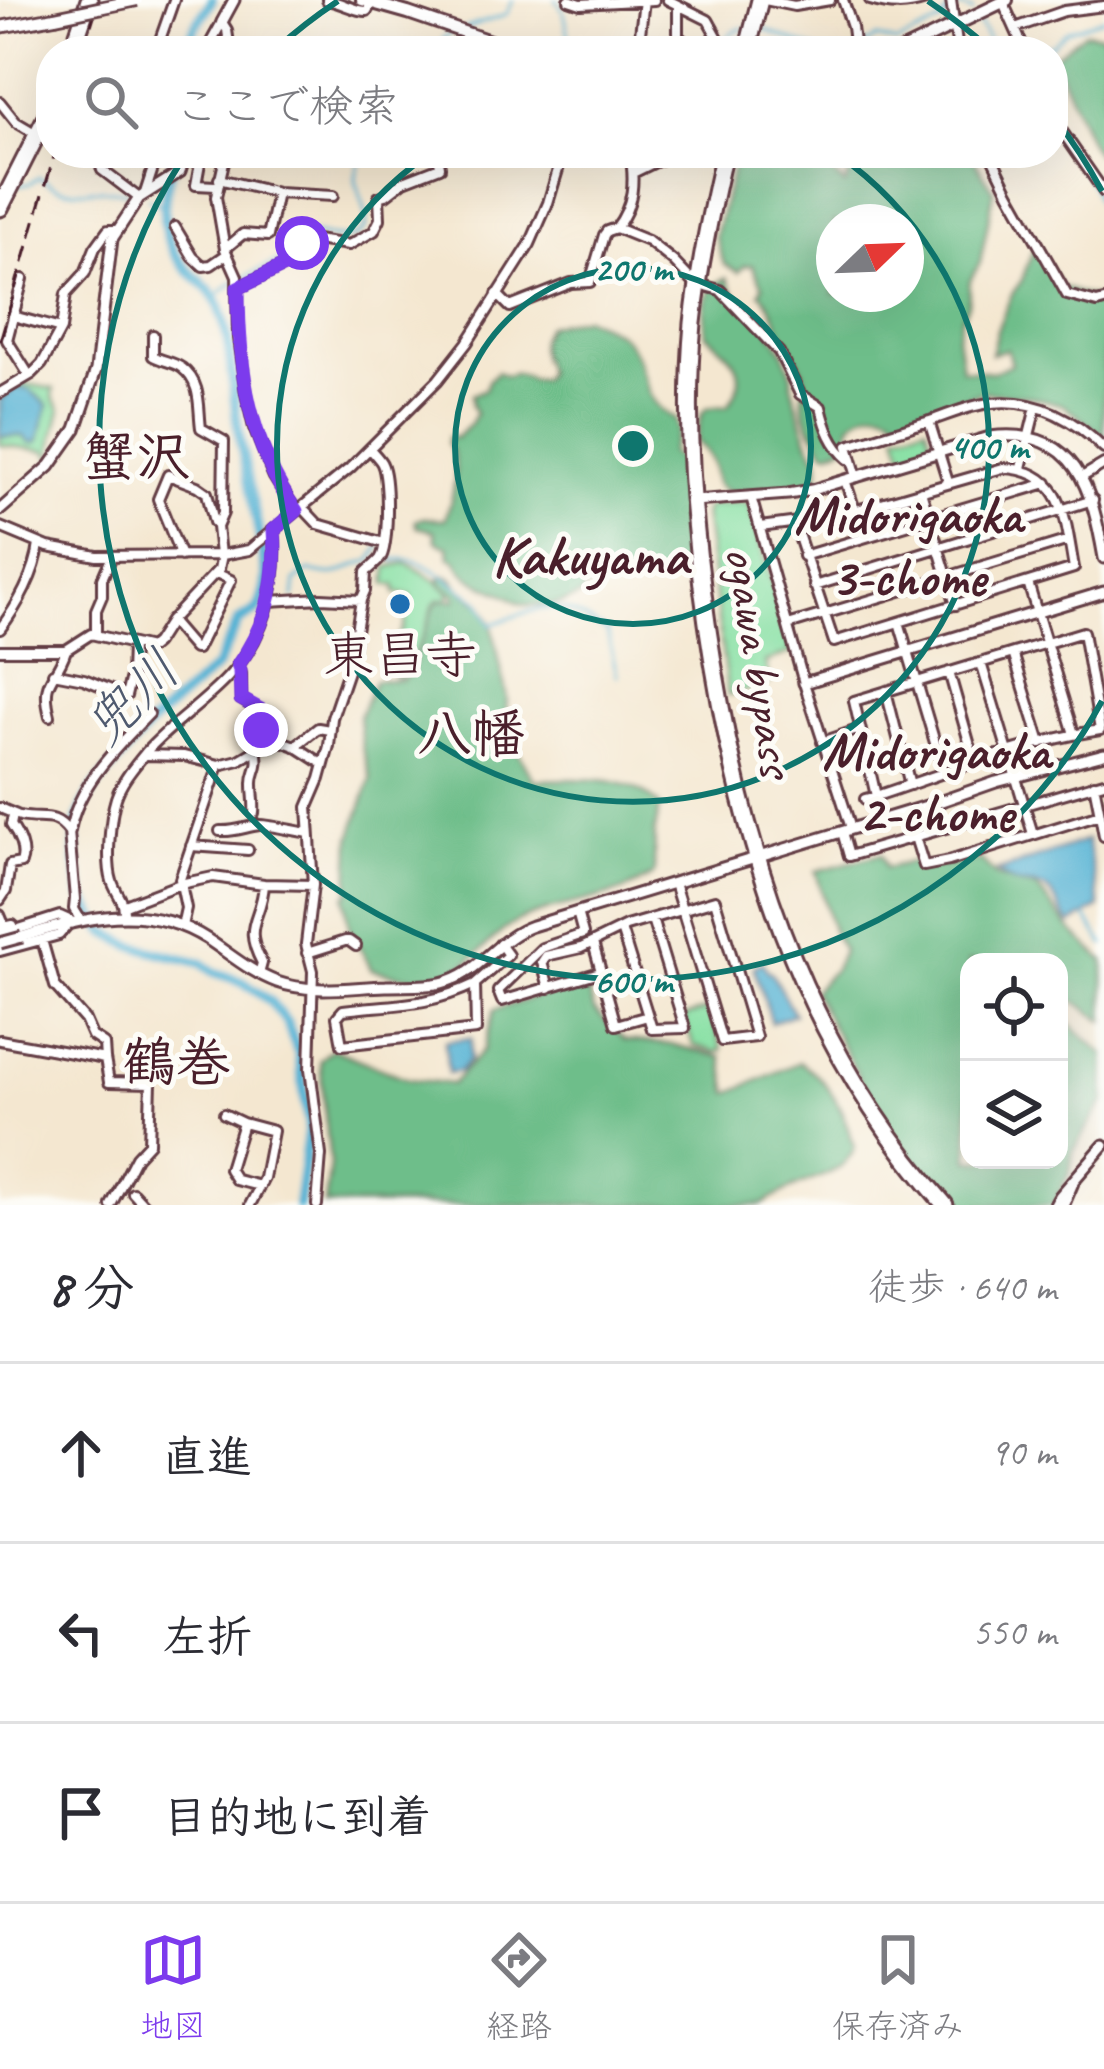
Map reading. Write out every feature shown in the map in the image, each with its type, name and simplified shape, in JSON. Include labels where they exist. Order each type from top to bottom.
[{"type":"highway","points":[[78,36],[89,0]]},
{"type":"highway","points":[[751,36],[762,0]]},
{"type":"highway","points":[[6,192],[36,139]]},
{"type":"highway","name":"ogawa bypass","points":[[721,168],[698,285],[689,406],[694,501],[714,670],[735,775],[756,858],[796,972],[831,1041],[880,1120],[946,1205]]},
{"type":"main road","points":[[0,27],[137,0]]},
{"type":"main road","points":[[370,1],[474,36]]},
{"type":"main road","points":[[920,36],[952,11],[1005,1]]},
{"type":"street","points":[[161,36],[174,0]]},
{"type":"street","points":[[214,36],[234,0]]},
{"type":"street","points":[[327,0],[362,12],[370,1]]},
{"type":"street","points":[[569,0],[581,4],[647,0],[641,36]]},
{"type":"street","points":[[668,0],[708,20],[717,36]]},
{"type":"street","points":[[762,0],[830,0]]},
{"type":"street","points":[[843,0],[853,36]]},
{"type":"street","points":[[870,0],[893,5],[926,0]]},
{"type":"street","points":[[1005,1],[1018,36]]},
{"type":"street","points":[[678,36],[683,4]]},
{"type":"street","points":[[1015,28],[1064,11],[1104,6]]},
{"type":"street","points":[[222,22],[228,36]]},
{"type":"street","points":[[0,102],[16,122],[36,134]]},
{"type":"street","points":[[1068,141],[1104,191]]},
{"type":"street","points":[[101,168],[146,193]]},
{"type":"street","points":[[146,193],[154,168]]},
{"type":"street","points":[[0,510],[50,466],[81,416],[96,370],[116,230],[146,193],[182,168]]},
{"type":"street","points":[[199,168],[196,185],[218,183],[333,196]]},
{"type":"street","points":[[222,168],[218,183],[226,252],[238,288],[240,354],[254,428],[274,477],[298,509],[318,524],[384,543]]},
{"type":"street","points":[[238,288],[290,263],[309,239],[350,245],[374,231],[380,219],[379,197],[437,168]]},
{"type":"street","points":[[0,527],[82,555],[221,555],[249,550],[370,449],[438,380],[467,343],[538,229],[558,168]]},
{"type":"street","points":[[497,294],[510,307],[571,283],[590,282],[604,236],[616,228],[629,207],[632,168]]},
{"type":"street","points":[[633,172],[642,168]]},
{"type":"street","points":[[997,168],[1067,295],[1104,301]]},
{"type":"street","points":[[175,227],[193,257],[203,266],[211,265],[243,233],[268,236],[277,193]]},
{"type":"street","points":[[616,228],[648,241],[689,280],[720,290],[779,352],[800,394],[821,407],[830,438],[851,458]]},
{"type":"street","points":[[0,393],[42,364],[61,329],[65,294],[86,273],[103,235],[116,230]]},
{"type":"street","points":[[23,279],[7,340],[28,375]]},
{"type":"street","points":[[14,316],[61,329]]},
{"type":"street","points":[[153,334],[153,356],[187,372],[199,398],[200,428],[224,442],[223,513],[217,525]]},
{"type":"street","points":[[855,510],[848,446],[983,404],[1024,404],[1067,418],[1104,449]]},
{"type":"street","points":[[1021,468],[1036,407]]},
{"type":"street","points":[[929,421],[948,482]]},
{"type":"street","points":[[694,501],[788,494],[1006,435],[1050,446],[1072,464],[1093,500],[1104,554]]},
{"type":"street","points":[[317,1205],[321,1155],[310,1069],[313,971],[307,952],[313,885],[308,807],[351,662],[366,572],[379,561],[384,543],[383,465],[370,449]]},
{"type":"street","points":[[1082,477],[1104,464]]},
{"type":"street","points":[[760,527],[794,525],[1003,468],[1021,468],[1040,476],[1054,490],[1063,510],[1074,568],[834,642],[794,525]]},
{"type":"street","points":[[50,716],[46,693],[66,650],[85,636],[96,635],[150,648],[221,564],[217,525],[207,493],[168,475],[158,499],[181,556]]},
{"type":"street","points":[[803,556],[1047,483]]},
{"type":"street","points":[[921,491],[956,605]]},
{"type":"street","points":[[751,496],[846,830],[849,856],[1099,783],[1104,836]]},
{"type":"street","points":[[814,586],[1093,500]]},
{"type":"street","points":[[123,912],[112,880],[111,821],[120,787],[144,754],[238,665],[259,630],[269,601],[274,530]]},
{"type":"street","points":[[788,625],[1069,540]]},
{"type":"street","points":[[0,629],[23,592],[39,544]]},
{"type":"street","points":[[96,635],[102,579],[112,556]]},
{"type":"street","points":[[170,621],[197,649],[231,580],[215,573]]},
{"type":"street","points":[[1028,583],[1074,734]]},
{"type":"street","points":[[804,683],[1104,592]]},
{"type":"street","points":[[269,601],[361,600]]},
{"type":"street","points":[[899,622],[944,773]]},
{"type":"street","points":[[1083,632],[1100,730],[1009,752],[870,797],[854,701],[1047,643],[1083,632]]},
{"type":"street","points":[[53,673],[126,696],[132,644]]},
{"type":"street","points":[[0,650],[66,650]]},
{"type":"street","points":[[1013,653],[1041,744]]},
{"type":"street","points":[[1089,665],[1104,661]]},
{"type":"street","points":[[981,663],[1033,834]]},
{"type":"street","points":[[238,665],[241,699],[262,712],[259,762],[252,782],[254,813]]},
{"type":"street","points":[[949,672],[976,764]]},
{"type":"street","points":[[886,692],[910,784]]},
{"type":"street","points":[[80,919],[74,909],[70,832],[76,808],[92,781],[149,714]]},
{"type":"street","points":[[295,746],[318,728],[330,730]]},
{"type":"street","points":[[822,742],[860,729]]},
{"type":"street","points":[[144,754],[219,765],[281,741],[323,764]]},
{"type":"street","points":[[123,912],[182,926],[283,984],[312,988],[434,985],[472,971],[519,930],[1104,754]]},
{"type":"street","points":[[182,926],[186,908],[180,884],[219,765]]},
{"type":"street","points":[[0,808],[13,815],[54,819],[70,832]]},
{"type":"street","points":[[915,837],[924,866],[1100,814]]},
{"type":"street","points":[[0,900],[10,864],[23,861],[19,836],[11,825],[13,815]]},
{"type":"street","points":[[220,831],[264,825],[309,833]]},
{"type":"street","points":[[191,846],[248,850]]},
{"type":"street","points":[[8,936],[123,912],[180,884],[213,877],[313,885]]},
{"type":"street","points":[[549,988],[542,962],[546,956],[573,951],[621,929],[652,919],[682,910],[715,900],[756,1037],[722,1041],[682,910],[674,881]]},
{"type":"street","points":[[259,974],[262,963],[253,947],[254,916],[262,904],[264,884]]},
{"type":"street","points":[[578,912],[583,934],[542,948],[498,991],[502,1001],[601,972]]},
{"type":"street","points":[[0,915],[8,936]]},
{"type":"street","points":[[8,936],[42,940],[62,934],[80,919]]},
{"type":"street","points":[[621,929],[652,1029],[685,1028],[652,919]]},
{"type":"street","points":[[42,940],[55,986],[85,1020],[92,1036],[101,1041],[109,1082],[151,1083],[149,1143],[136,1157],[111,1205]]},
{"type":"street","points":[[307,952],[350,941],[356,946]]},
{"type":"street","points":[[593,943],[616,1025],[648,1016]]},
{"type":"street","points":[[475,984],[476,1030],[342,1045],[337,1017],[343,1010],[434,1001],[475,984],[508,955],[500,944]]},
{"type":"street","points":[[0,1040],[105,1059]]},
{"type":"street","points":[[224,1114],[273,1131],[260,1186],[250,1205]]},
{"type":"street","points":[[243,1123],[229,1169],[236,1180],[260,1186]]},
{"type":"street","points":[[1060,1205],[1060,1196],[1104,1145]]},
{"type":"street","points":[[133,1193],[144,1205]]},
{"type":"green space","points":[[1085,32],[1104,35],[1104,165],[1068,92],[1068,45]]},
{"type":"green space","points":[[733,168],[826,168],[845,185],[851,168],[979,168],[994,191],[980,263],[970,280],[957,336],[962,369],[993,372],[1011,364],[1007,349],[991,354],[1035,244],[1061,288],[1104,298],[1104,436],[1064,405],[984,392],[901,420],[881,410],[869,412],[851,424],[844,446],[825,450],[804,411],[802,368],[760,293],[763,286],[752,265],[739,272],[724,264],[715,236]]},
{"type":"green space","points":[[727,278],[738,300],[762,317],[783,351],[808,440],[819,460],[814,486],[723,490],[710,458],[696,441],[701,415],[707,408],[728,406],[739,383],[731,357],[706,334],[708,294]]},
{"type":"green space","points":[[584,317],[626,340],[655,403],[675,418],[678,431],[670,452],[678,459],[681,475],[683,555],[672,578],[627,587],[605,583],[584,588],[583,594],[563,602],[524,605],[472,579],[450,558],[449,547],[436,541],[435,531],[417,527],[415,521],[445,519],[456,470],[448,437],[456,438],[470,424],[476,413],[472,395],[485,389],[497,372],[542,379],[546,371],[540,342],[548,325]]},
{"type":"green space","points":[[22,383],[54,389],[61,410],[51,459],[46,451],[0,445],[0,397]]},
{"type":"green space","points":[[926,425],[934,446],[905,458],[897,433]]},
{"type":"green space","points":[[749,505],[792,653],[765,662],[770,683],[728,696],[704,512],[709,506]]},
{"type":"green space","points":[[405,563],[450,593],[446,602],[440,599],[434,604],[426,632],[400,677],[394,675],[403,656],[395,644],[411,595],[396,593],[396,586],[386,584],[388,567]]},
{"type":"green space","points":[[444,576],[482,605],[492,624],[507,699],[505,729],[534,780],[600,780],[646,794],[659,805],[654,874],[623,891],[529,916],[455,969],[408,976],[371,969],[349,924],[345,896],[349,893],[351,838],[371,779],[359,716],[375,680],[402,680],[409,674],[435,604],[456,600],[439,580]]},
{"type":"green space","points":[[881,854],[886,868],[915,861],[921,868],[981,860],[997,877],[1037,888],[1104,961],[1104,1021],[1068,997],[1068,953],[960,953],[960,1169],[1068,1169],[1068,1022],[1104,1054],[1104,1102],[1073,1152],[1070,1172],[1053,1205],[953,1205],[892,1131],[813,991],[834,969],[843,950],[833,933],[816,871]]},
{"type":"green space","points":[[575,985],[589,994],[594,1010],[625,1040],[722,1057],[729,1093],[800,1062],[835,1099],[855,1147],[851,1156],[831,1172],[761,1205],[325,1205],[330,1164],[320,1060],[332,1049],[408,1079],[452,1084],[484,1049],[494,1010]]},
{"type":"green space","points":[[710,1009],[722,1050],[716,1052],[693,1045],[684,1017]]},
{"type":"water","points":[[17,387],[30,390],[48,405],[38,442],[0,436],[0,400]]},
{"type":"water","points":[[1087,840],[1100,907],[1071,924],[1047,890],[1015,883],[997,872]]},
{"type":"water","points":[[762,962],[794,1014],[771,1023],[754,967]]},
{"type":"water","points":[[471,1038],[470,1059],[460,1071],[448,1073],[445,1041]]},
{"type":"waterway","name":"兜川","points":[[191,36],[212,0]]},
{"type":"waterway","points":[[466,28],[506,15],[513,0]]},
{"type":"waterway","points":[[556,0],[569,36]]},
{"type":"waterway","points":[[912,36],[940,23],[952,7],[973,12]]},
{"type":"waterway","points":[[1061,36],[1104,18]]},
{"type":"waterway","points":[[978,21],[986,36]]},
{"type":"waterway","points":[[759,27],[781,36]]},
{"type":"waterway","points":[[729,36],[744,28]]},
{"type":"waterway","points":[[446,36],[451,33]]},
{"type":"waterway","points":[[1068,151],[1088,178],[1104,217]]},
{"type":"waterway","name":"兜川","points":[[171,168],[166,231],[179,259],[220,309],[266,583],[258,610],[239,621],[216,667],[150,725],[95,787],[76,827],[76,857],[83,897],[104,931],[130,945],[201,963],[243,982],[270,1001],[287,1023],[299,1055],[309,1126],[298,1205]]},
{"type":"waterway","points":[[215,297],[234,282],[288,257],[303,234],[344,239],[360,234],[366,213],[356,177],[359,168]]},
{"type":"waterway","points":[[18,185],[39,177],[73,190],[127,192]]},
{"type":"waterway","points":[[148,199],[163,206]]},
{"type":"waterway","points":[[294,597],[296,581],[309,571],[341,573],[371,561],[380,547]]},
{"type":"waterway","points":[[388,555],[428,567],[479,600],[491,625],[543,609],[561,609],[584,618],[607,631],[617,675]]},
{"type":"waterway","points":[[1086,917],[1104,945]]},
{"type":"railway","points":[[88,36],[99,0]]},
{"type":"railway","points":[[0,341],[51,168]]},
{"type":"place","name":"東昌寺","points":[[400,604]]},
{"type":"district","name":"蟹沢","points":[[136,456]]},
{"type":"district","name":"Midorigaoka 3-chome","points":[[908,545]]},
{"type":"district","name":"Kakuyama","points":[[590,555]]},
{"type":"district","name":"八幡","points":[[471,733]]},
{"type":"district","name":"Midorigaoka 2-chome","points":[[936,781]]},
{"type":"district","name":"鶴巻","points":[[176,1061]]},
{"type":"route","points":[[261,730],[261,710],[241,699],[238,665],[252,645],[269,601],[274,530],[296,511],[274,477],[254,428],[238,338],[238,288],[290,263],[302,243]]}]
